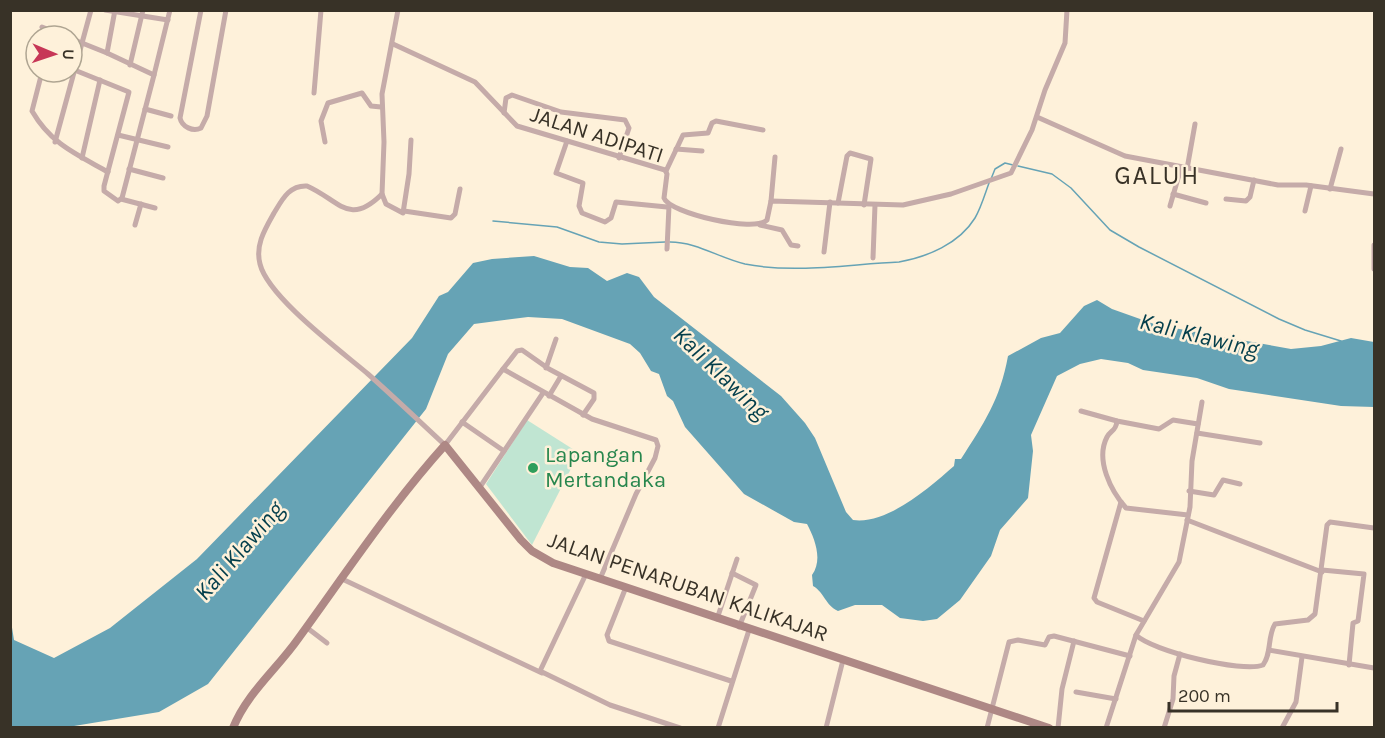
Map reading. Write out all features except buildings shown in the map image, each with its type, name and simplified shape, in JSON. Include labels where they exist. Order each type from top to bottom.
[{"type":"street","points":[[91,10],[84,44],[153,75]]},
{"type":"street","points":[[105,10],[143,13],[168,20]]},
{"type":"street","points":[[121,199],[170,10]]},
{"type":"street","points":[[201,10],[180,118],[183,125],[195,130],[201,128],[207,116],[226,10]]},
{"type":"street","points":[[314,93],[321,10]]},
{"type":"street","points":[[398,10],[393,44],[385,70],[381,106],[384,142],[382,194],[386,204],[402,213],[404,211],[451,218],[455,214],[460,189]]},
{"type":"street","points":[[771,201],[903,205],[929,200],[1011,173],[1037,117],[1045,90],[1065,43],[1067,10]]},
{"type":"street","points":[[107,53],[115,11]]},
{"type":"street","points":[[130,65],[143,13]]},
{"type":"street","name":"JALAN ADIPATI","points":[[393,44],[475,82],[489,93],[504,113],[518,126],[666,171],[664,198],[669,206],[667,249]]},
{"type":"street","points":[[84,74],[129,92],[104,190],[115,200],[121,199],[155,208]]},
{"type":"street","points":[[82,158],[100,80]]},
{"type":"street","points":[[39,84],[33,111],[42,128],[55,142],[108,172]]},
{"type":"street","points":[[55,142],[70,84]]},
{"type":"street","points":[[325,142],[321,121],[328,102],[362,93],[371,106],[381,106]]},
{"type":"street","points":[[504,113],[506,98],[512,94],[557,111],[625,120],[629,128],[619,158]]},
{"type":"street","points":[[145,109],[171,116]]},
{"type":"street","points":[[1037,117],[1125,156],[1286,187],[1311,186],[1374,194]]},
{"type":"street","points":[[666,171],[683,135],[708,133],[714,122],[763,130]]},
{"type":"street","points":[[1170,206],[1184,168],[1195,124]]},
{"type":"street","points":[[118,135],[168,147]]},
{"type":"street","points":[[404,211],[411,140]]},
{"type":"street","points":[[567,141],[556,173],[583,183],[584,192],[579,206],[582,213],[605,222],[610,218],[616,202],[669,206],[718,220],[782,230],[790,245],[798,246]]},
{"type":"street","points":[[676,149],[702,151]]},
{"type":"street","points":[[1330,189],[1341,149]]},
{"type":"street","points":[[838,203],[847,156],[850,153],[871,159],[864,205]]},
{"type":"street","points":[[760,225],[767,220],[775,157]]},
{"type":"street","points":[[129,169],[163,178]]},
{"type":"street","points":[[1226,199],[1246,201],[1250,196],[1254,180]]},
{"type":"street","points":[[1305,211],[1311,186]]},
{"type":"street","points":[[382,194],[368,207],[354,211],[344,210],[314,189],[297,187],[284,198],[264,230],[259,244],[260,263],[270,284],[308,322],[445,445]]},
{"type":"street","points":[[1173,194],[1206,203]]},
{"type":"street","points":[[824,252],[830,202]]},
{"type":"street","points":[[135,225],[141,204]]},
{"type":"street","points":[[873,258],[876,205]]},
{"type":"street","points":[[1374,246],[1374,269]]},
{"type":"street","points":[[546,368],[556,339]]},
{"type":"street","points":[[233,728],[245,704],[306,627],[340,578],[502,369],[520,350],[546,368],[594,393],[594,399],[583,415]]},
{"type":"street","points":[[502,369],[583,415],[658,443],[655,458],[636,494],[600,579]]},
{"type":"street","points":[[549,396],[561,376]]},
{"type":"street","points":[[480,487],[543,393]]},
{"type":"street","points":[[1106,728],[1136,635],[1176,571],[1182,555],[1202,402]]},
{"type":"street","points":[[1081,411],[1159,429],[1173,420],[1198,424]]},
{"type":"street","points":[[1117,421],[1115,431],[1106,438],[1104,454],[1107,482],[1126,508],[1188,517],[1322,571],[1364,574],[1358,621],[1353,623],[1349,665]]},
{"type":"street","points":[[462,422],[504,451]]},
{"type":"street","points":[[1197,433],[1260,443]]},
{"type":"street","name":"JALAN PENARUBAN KALIKAJAR","points":[[445,445],[532,551],[553,563],[739,627],[1049,728]]},
{"type":"street","points":[[1189,491],[1214,495],[1223,480],[1240,484]]},
{"type":"street","points":[[1120,502],[1094,598],[1097,602],[1143,621]]},
{"type":"street","points":[[1136,635],[1148,644],[1180,654],[1257,667],[1266,660],[1271,631],[1275,624],[1308,620],[1315,614],[1322,571],[1324,536],[1330,522],[1374,528]]},
{"type":"street","points":[[717,619],[737,559]]},
{"type":"street","points":[[732,573],[756,585],[739,627]]},
{"type":"street","points":[[542,673],[540,666],[586,574]]},
{"type":"street","points":[[340,578],[610,705],[680,728]]},
{"type":"street","points":[[626,587],[607,635],[609,641],[731,681]]},
{"type":"street","points":[[306,627],[327,644]]},
{"type":"street","points":[[718,728],[749,630]]},
{"type":"street","points":[[987,728],[1009,642],[1018,640],[1045,645],[1051,636],[1130,656]]},
{"type":"street","points":[[1058,728],[1062,688],[1074,641]]},
{"type":"street","points":[[1269,650],[1374,668]]},
{"type":"street","points":[[1164,728],[1173,699],[1174,676],[1180,654]]},
{"type":"street","points":[[1282,728],[1296,702],[1302,657]]},
{"type":"street","points":[[826,728],[843,660]]},
{"type":"street","points":[[1076,692],[1116,699]]},
{"type":"green space","name":"Lapangan Mertandaka","points":[[527,420],[579,453],[532,545],[486,484]]},
{"type":"water","name":"Kali Klawing","points":[[534,256],[570,267],[588,268],[607,281],[627,273],[639,277],[654,297],[781,396],[805,423],[815,438],[846,512],[853,520],[880,517],[894,511],[920,494],[954,466],[955,459],[961,459],[996,398],[1008,356],[1041,338],[1060,333],[1084,306],[1097,300],[1112,309],[1157,325],[1291,349],[1321,346],[1351,338],[1374,342],[1374,407],[1341,406],[1229,389],[1197,378],[1143,370],[1128,363],[1101,359],[1080,364],[1057,376],[1031,435],[1033,451],[1028,498],[1000,530],[991,556],[960,600],[937,619],[923,621],[900,618],[882,605],[855,605],[838,611],[830,606],[813,586],[812,575],[817,556],[813,536],[807,524],[794,522],[744,494],[685,427],[673,401],[667,396],[659,374],[651,371],[640,353],[630,344],[562,319],[528,317],[474,324],[448,354],[426,409],[208,684],[159,712],[68,727],[11,726],[10,615],[14,640],[54,658],[110,628],[197,559],[412,338],[439,296],[448,292],[473,263],[492,259]]},
{"type":"waterway","points":[[991,179],[995,169],[1005,163],[1013,165]]},
{"type":"waterway","points":[[1018,166],[1052,174],[1071,188],[1110,230],[1139,247],[1279,319],[1341,341]]},
{"type":"waterway","points":[[670,242],[699,247],[735,261],[764,267],[822,268],[899,262],[931,253],[960,235],[977,214],[989,183]]},
{"type":"waterway","points":[[493,221],[557,227],[599,242],[622,244],[665,242]]},
{"type":"place","name":"Lapangan Mertandaka","points":[[533,468]]},
{"type":"district","name":"GALUH","points":[[1157,175]]}]
